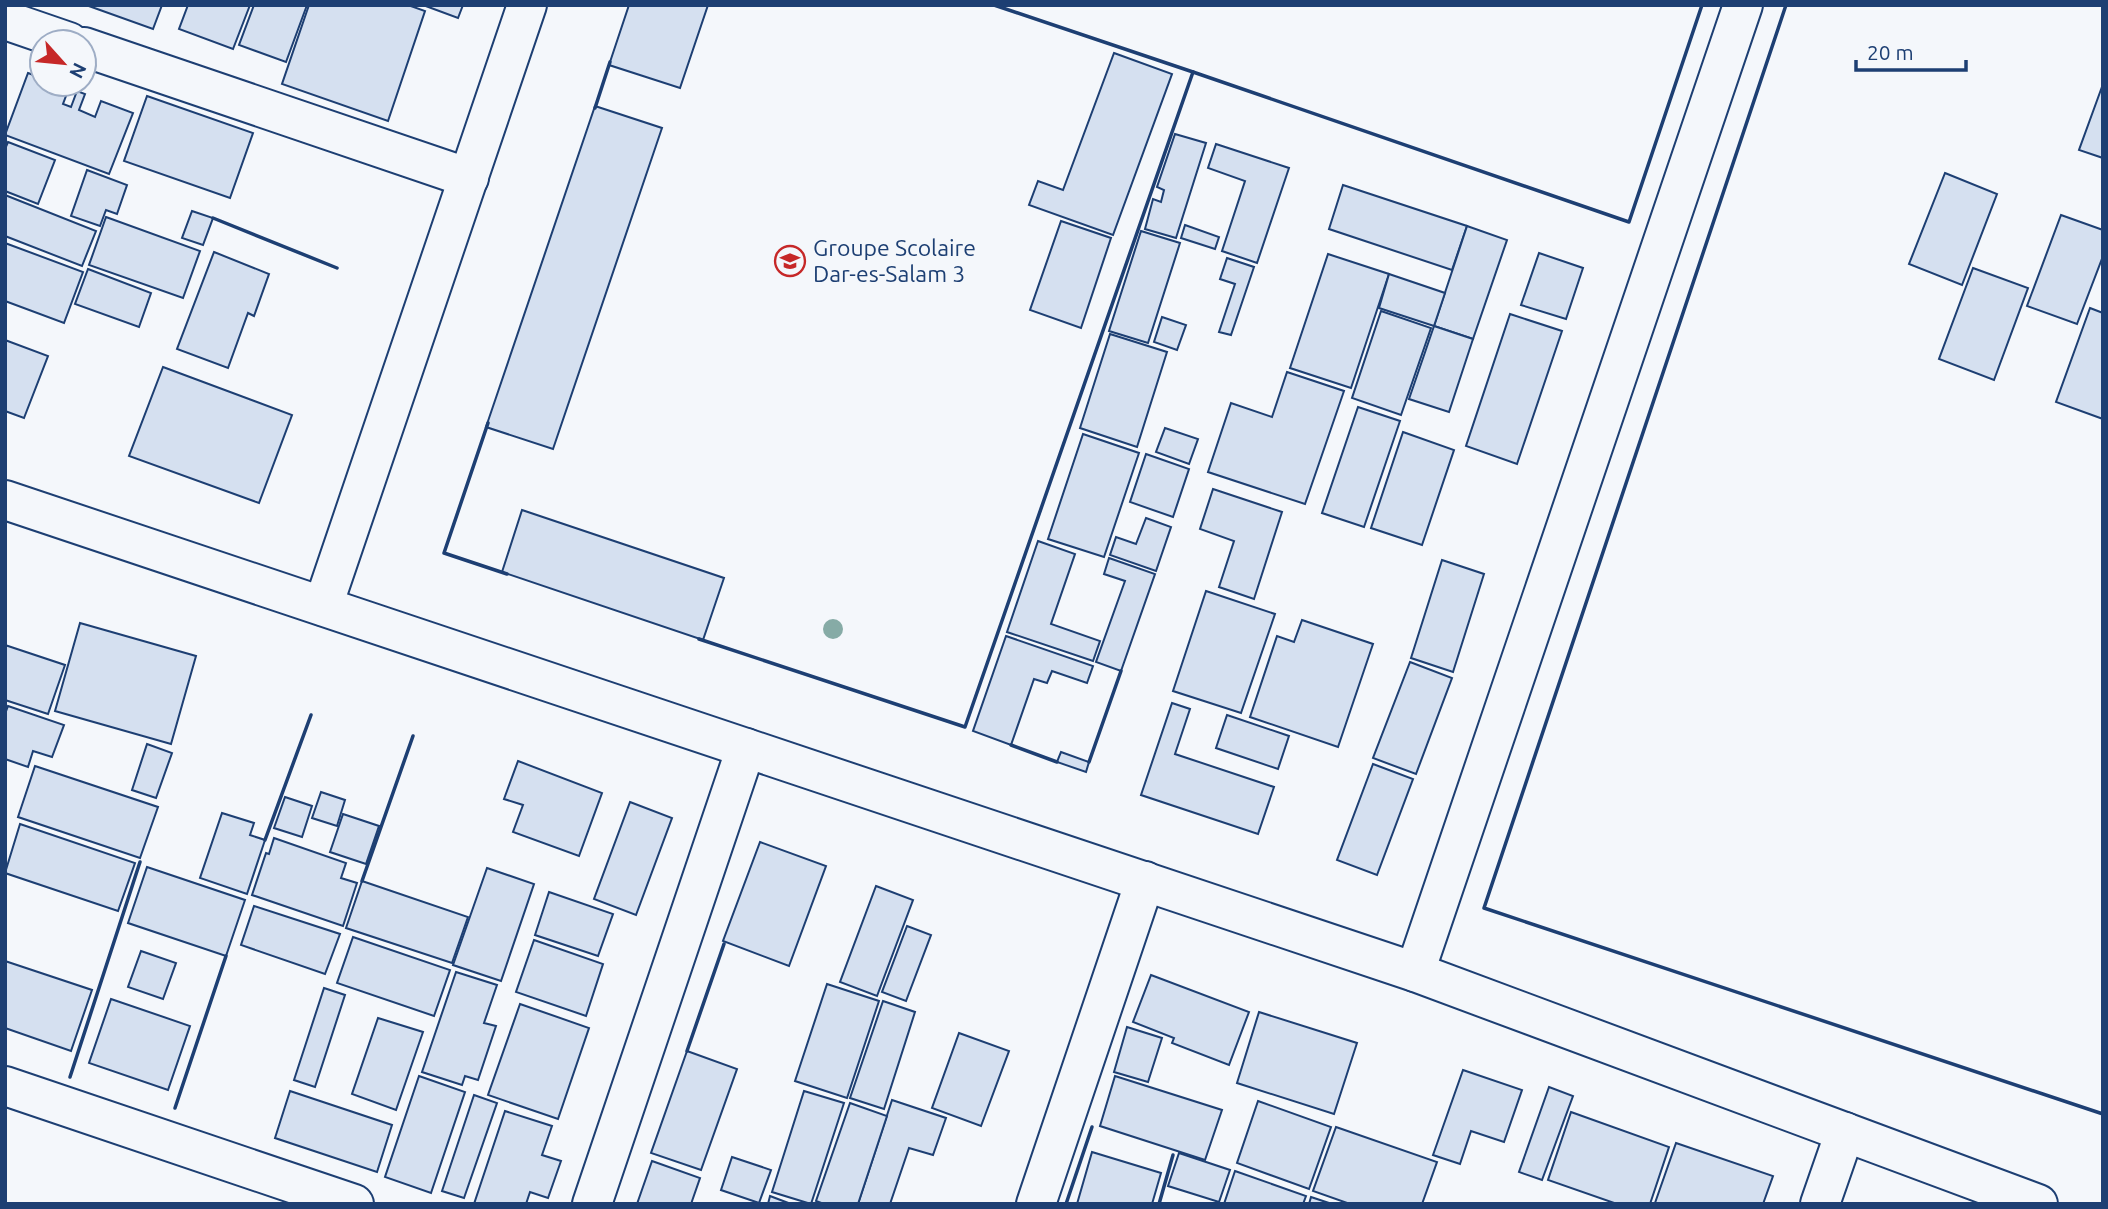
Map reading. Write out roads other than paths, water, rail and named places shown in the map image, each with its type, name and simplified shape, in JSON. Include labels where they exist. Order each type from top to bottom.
[{"type":"street","points":[[323,606],[527,5]]},
{"type":"street","points":[[1415,972],[1743,5]]},
{"type":"street","points":[[27,19],[43,28]]},
{"type":"street","points":[[98,52],[469,177]]},
{"type":"street","points":[[5,500],[1415,972],[2038,1204]]},
{"type":"street","points":[[592,1204],[746,748]]},
{"type":"street","points":[[1035,1204],[1145,881]]},
{"type":"street","points":[[5,1086],[354,1204]]},
{"type":"street","points":[[1820,1204],[1845,1132]]},
{"type":"place","name":"Groupe Scolaire Dar-es-Salam 3","points":[[790,261]]}]
